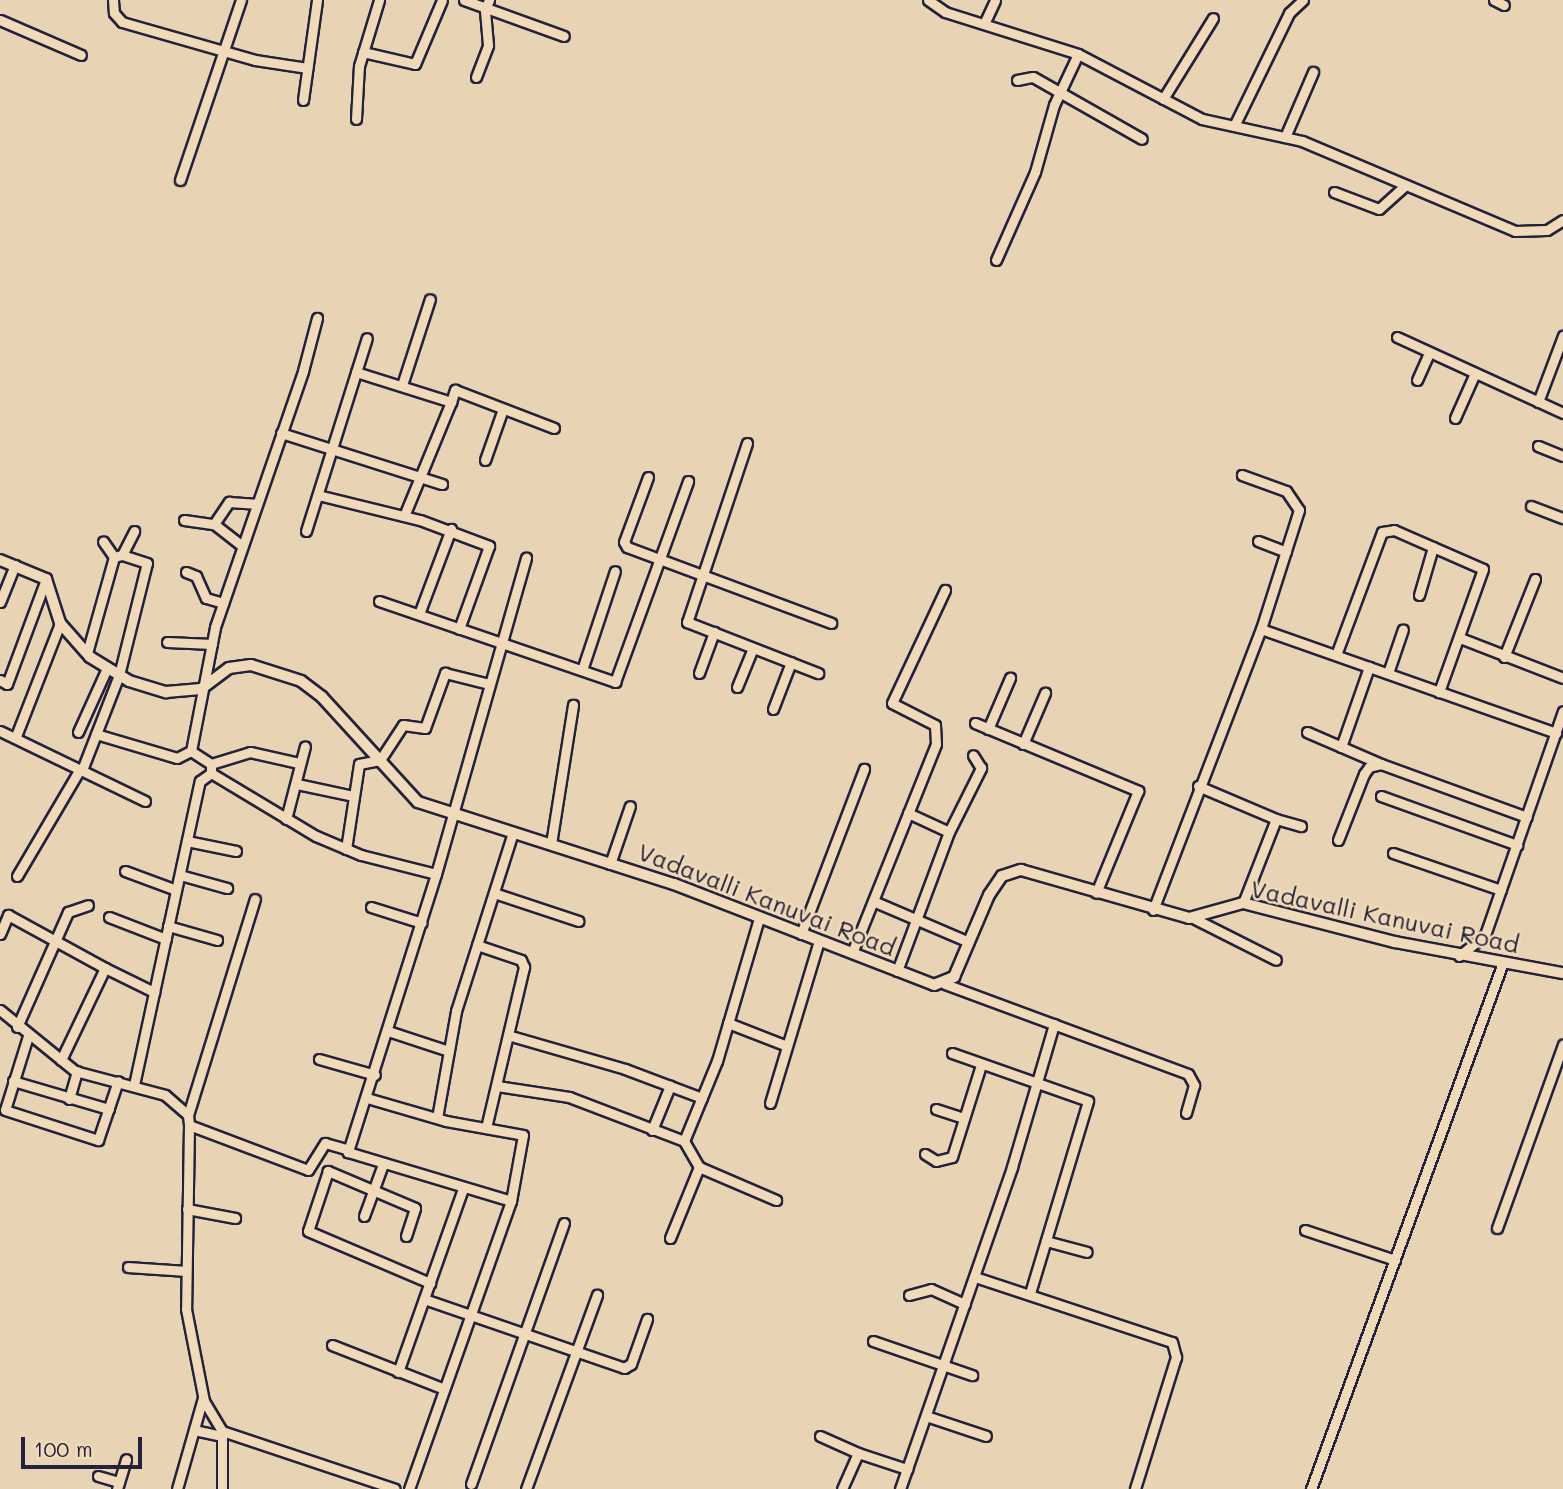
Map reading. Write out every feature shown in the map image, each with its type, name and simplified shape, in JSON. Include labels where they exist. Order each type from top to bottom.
[{"type":"street","points":[[113,0],[114,13],[122,22],[224,51],[307,68]]},
{"type":"street","points":[[180,180],[241,0]]},
{"type":"street","points":[[303,100],[317,0]]},
{"type":"street","points":[[356,119],[363,52],[379,0]]},
{"type":"street","points":[[363,52],[415,64],[442,0]]},
{"type":"street","points":[[464,0],[487,5],[564,36]]},
{"type":"street","points":[[984,24],[995,0]]},
{"type":"street","points":[[1234,126],[1289,13],[1303,0]]},
{"type":"street","points":[[1494,0],[1504,5]]},
{"type":"street","points":[[934,2],[984,24],[1078,54],[1202,120],[1285,137],[1516,231],[1547,230],[1563,220]]},
{"type":"street","points":[[476,77],[490,36],[487,5]]},
{"type":"street","points":[[1163,99],[1213,18]]},
{"type":"street","points":[[0,20],[81,55]]},
{"type":"street","points":[[996,260],[1035,172],[1061,90],[1078,54]]},
{"type":"street","points":[[1285,137],[1313,72]]},
{"type":"street","points":[[1017,80],[1033,76],[1142,139]]},
{"type":"street","points":[[1334,192],[1379,209],[1406,185]]},
{"type":"street","points":[[402,386],[430,299]]},
{"type":"street","points":[[191,751],[201,689],[223,603],[317,318]]},
{"type":"street","points":[[1538,402],[1563,336]]},
{"type":"street","points":[[1397,337],[1563,413]]},
{"type":"street","points":[[306,531],[368,338]]},
{"type":"street","points":[[1417,380],[1429,353]]},
{"type":"street","points":[[356,372],[451,402]]},
{"type":"street","points":[[1455,418],[1475,373]]},
{"type":"street","points":[[404,516],[455,390],[554,428]]},
{"type":"street","points":[[485,460],[503,409]]},
{"type":"street","points":[[281,433],[331,451],[422,474],[442,484]]},
{"type":"street","points":[[747,443],[687,622],[818,673]]},
{"type":"street","points":[[1538,446],[1563,456]]},
{"type":"street","points":[[1153,909],[1198,786],[1261,629],[1299,510],[1286,491],[1242,475]]},
{"type":"street","points":[[648,477],[624,542],[659,561],[831,623]]},
{"type":"street","points":[[379,601],[615,682],[688,481]]},
{"type":"street","points":[[318,495],[452,529],[489,546],[459,629]]},
{"type":"street","points":[[214,524],[229,502],[255,504]]},
{"type":"street","points":[[1531,506],[1563,518]]},
{"type":"street","points":[[184,520],[214,524],[242,546]]},
{"type":"street","points":[[419,614],[452,529]]},
{"type":"street","points":[[1336,655],[1382,532],[1394,530],[1483,569],[1439,692]]},
{"type":"street","points":[[87,653],[118,556],[134,531]]},
{"type":"street","points":[[17,876],[81,769],[119,675],[147,563],[118,556],[103,541]]},
{"type":"street","points":[[1258,541],[1286,552]]},
{"type":"street","points":[[1419,595],[1433,547]]},
{"type":"street","points":[[349,1150],[422,923],[526,558]]},
{"type":"street","points":[[0,560],[46,579],[60,623],[87,653],[107,668],[166,692],[201,689]]},
{"type":"street","points":[[0,602],[15,565]]},
{"type":"street","points":[[582,670],[615,571]]},
{"type":"street","points":[[186,572],[196,576],[206,598],[223,603]]},
{"type":"street","points":[[0,680],[7,684],[46,579]]},
{"type":"street","points":[[1504,656],[1535,579]]},
{"type":"street","points":[[852,953],[936,744],[935,725],[891,703],[945,590]]},
{"type":"street","points":[[16,736],[60,623]]},
{"type":"street","points":[[1261,629],[1556,733]]},
{"type":"street","points":[[1388,673],[1403,629]]},
{"type":"street","points":[[699,673],[714,632]]},
{"type":"street","points":[[1460,638],[1563,678]]},
{"type":"street","points":[[167,642],[212,644]]},
{"type":"street","points":[[737,687],[753,648]]},
{"type":"street","points":[[772,709],[791,662]]},
{"type":"street","name":"Vadavalli Kanuvai Road","points":[[201,689],[229,668],[251,665],[301,681],[322,697],[418,802],[610,863],[934,985],[945,984],[954,977],[989,895],[1011,870],[1191,917],[1243,903],[1477,960],[1563,973]]},
{"type":"street","points":[[1341,747],[1370,667]]},
{"type":"street","points":[[78,732],[107,668]]},
{"type":"street","points":[[346,849],[359,764],[380,760],[403,725],[425,729],[445,673],[489,684]]},
{"type":"street","points":[[988,729],[1010,678]]},
{"type":"street","points":[[1023,744],[1045,692]]},
{"type":"street","points":[[551,844],[573,705]]},
{"type":"street","points":[[1477,960],[1563,711]]},
{"type":"street","points":[[975,723],[1138,791],[1096,893]]},
{"type":"street","points":[[0,731],[16,736],[145,801]]},
{"type":"street","points":[[1307,732],[1381,764],[1527,817]]},
{"type":"street","points":[[96,734],[177,758],[191,751]]},
{"type":"street","points":[[286,819],[305,747]]},
{"type":"street","points":[[191,751],[211,768],[286,819],[346,849],[436,874]]},
{"type":"street","points":[[134,1085],[200,781],[211,768],[250,752],[299,763]]},
{"type":"street","points":[[897,971],[949,832],[981,768],[973,755]]},
{"type":"street","points":[[1338,841],[1364,774],[1369,767],[1381,764]]},
{"type":"street","points":[[801,934],[864,769]]},
{"type":"street","points":[[297,784],[353,796]]},
{"type":"street","points":[[1198,786],[1276,819],[1301,826]]},
{"type":"street","points":[[1381,796],[1517,845]]},
{"type":"street","points":[[610,863],[630,806]]},
{"type":"street","points":[[908,813],[949,832]]},
{"type":"street","points":[[1243,903],[1276,819]]},
{"type":"street","points":[[437,1118],[449,1051],[477,945],[513,832]]},
{"type":"street","points":[[187,841],[236,851]]},
{"type":"street","points":[[1393,852],[1501,890]]},
{"type":"street","points":[[125,871],[176,890]]},
{"type":"street","points":[[180,875],[227,888]]},
{"type":"street","points":[[494,893],[578,921]]},
{"type":"street","points":[[222,1489],[222,1433],[203,1396],[186,1309],[188,1120],[254,899]]},
{"type":"street","points":[[873,901],[969,942]]},
{"type":"street","points":[[17,1027],[52,940],[68,912],[88,905]]},
{"type":"street","points":[[371,907],[422,923]]},
{"type":"street","points":[[0,934],[8,915],[154,992]]},
{"type":"street","points":[[109,917],[166,939]]},
{"type":"street","points":[[1191,917],[1276,960]]},
{"type":"street","points":[[684,1141],[728,1023],[760,918]]},
{"type":"street","points":[[168,926],[217,940]]},
{"type":"street","points":[[1459,956],[1485,935]]},
{"type":"street","points":[[770,1103],[818,941]]},
{"type":"street","points":[[477,945],[521,960],[524,967],[511,1036],[486,1128]]},
{"type":"street","points":[[1311,1489],[1502,965]]},
{"type":"street","points":[[61,1060],[105,968]]},
{"type":"street","points":[[945,984],[1188,1074],[1194,1085],[1186,1113]]},
{"type":"street","points":[[0,1010],[28,1036],[77,1072],[165,1095],[188,1120],[308,1170],[325,1143],[383,1164],[511,1201]]},
{"type":"street","points":[[728,1023],[787,1046]]},
{"type":"street","points":[[900,1489],[975,1277],[1055,1024]]},
{"type":"street","points":[[388,1031],[449,1051]]},
{"type":"street","points":[[28,1036],[5,1110],[98,1140],[118,1081]]},
{"type":"street","points":[[511,1036],[702,1098]]},
{"type":"street","points":[[1497,1228],[1563,1045]]},
{"type":"street","points":[[952,1053],[1088,1101],[1030,1293]]},
{"type":"street","points":[[319,1059],[375,1075]]},
{"type":"street","points":[[925,1154],[936,1161],[952,1157],[981,1065]]},
{"type":"street","points":[[69,1099],[77,1072]]},
{"type":"street","points":[[13,1081],[109,1109]]},
{"type":"street","points":[[497,1086],[569,1097],[684,1141],[699,1167],[776,1200]]},
{"type":"street","points":[[652,1130],[670,1086]]},
{"type":"street","points":[[367,1098],[437,1118],[523,1135],[511,1201],[442,1388],[409,1489]]},
{"type":"street","points":[[936,1109],[964,1118]]},
{"type":"street","points":[[363,1216],[383,1164]]},
{"type":"street","points":[[670,1238],[699,1167]]},
{"type":"street","points":[[406,1236],[415,1208],[328,1171],[308,1231],[429,1283]]},
{"type":"street","points":[[398,1373],[463,1188]]},
{"type":"street","points":[[187,1209],[234,1217]]},
{"type":"street","points":[[471,1484],[564,1223]]},
{"type":"street","points":[[1305,1230],[1395,1261]]},
{"type":"street","points":[[1046,1241],[1087,1252]]},
{"type":"street","points":[[128,1267],[186,1271]]},
{"type":"street","points":[[975,1277],[1172,1342],[1177,1349],[1135,1489]]},
{"type":"street","points":[[909,1295],[931,1289],[965,1304]]},
{"type":"street","points":[[526,1489],[597,1296]]},
{"type":"street","points":[[424,1299],[628,1367],[647,1319]]},
{"type":"street","points":[[873,1341],[972,1375]]},
{"type":"street","points":[[332,1345],[368,1356],[398,1373],[442,1388]]},
{"type":"street","points":[[177,1489],[203,1396]]},
{"type":"street","points":[[926,1416],[986,1436]]},
{"type":"street","points":[[194,1430],[222,1433],[395,1489]]},
{"type":"street","points":[[820,1436],[858,1453],[907,1469]]},
{"type":"street","points":[[842,1489],[858,1453]]},
{"type":"street","points":[[98,1476],[118,1486],[126,1459]]}]
